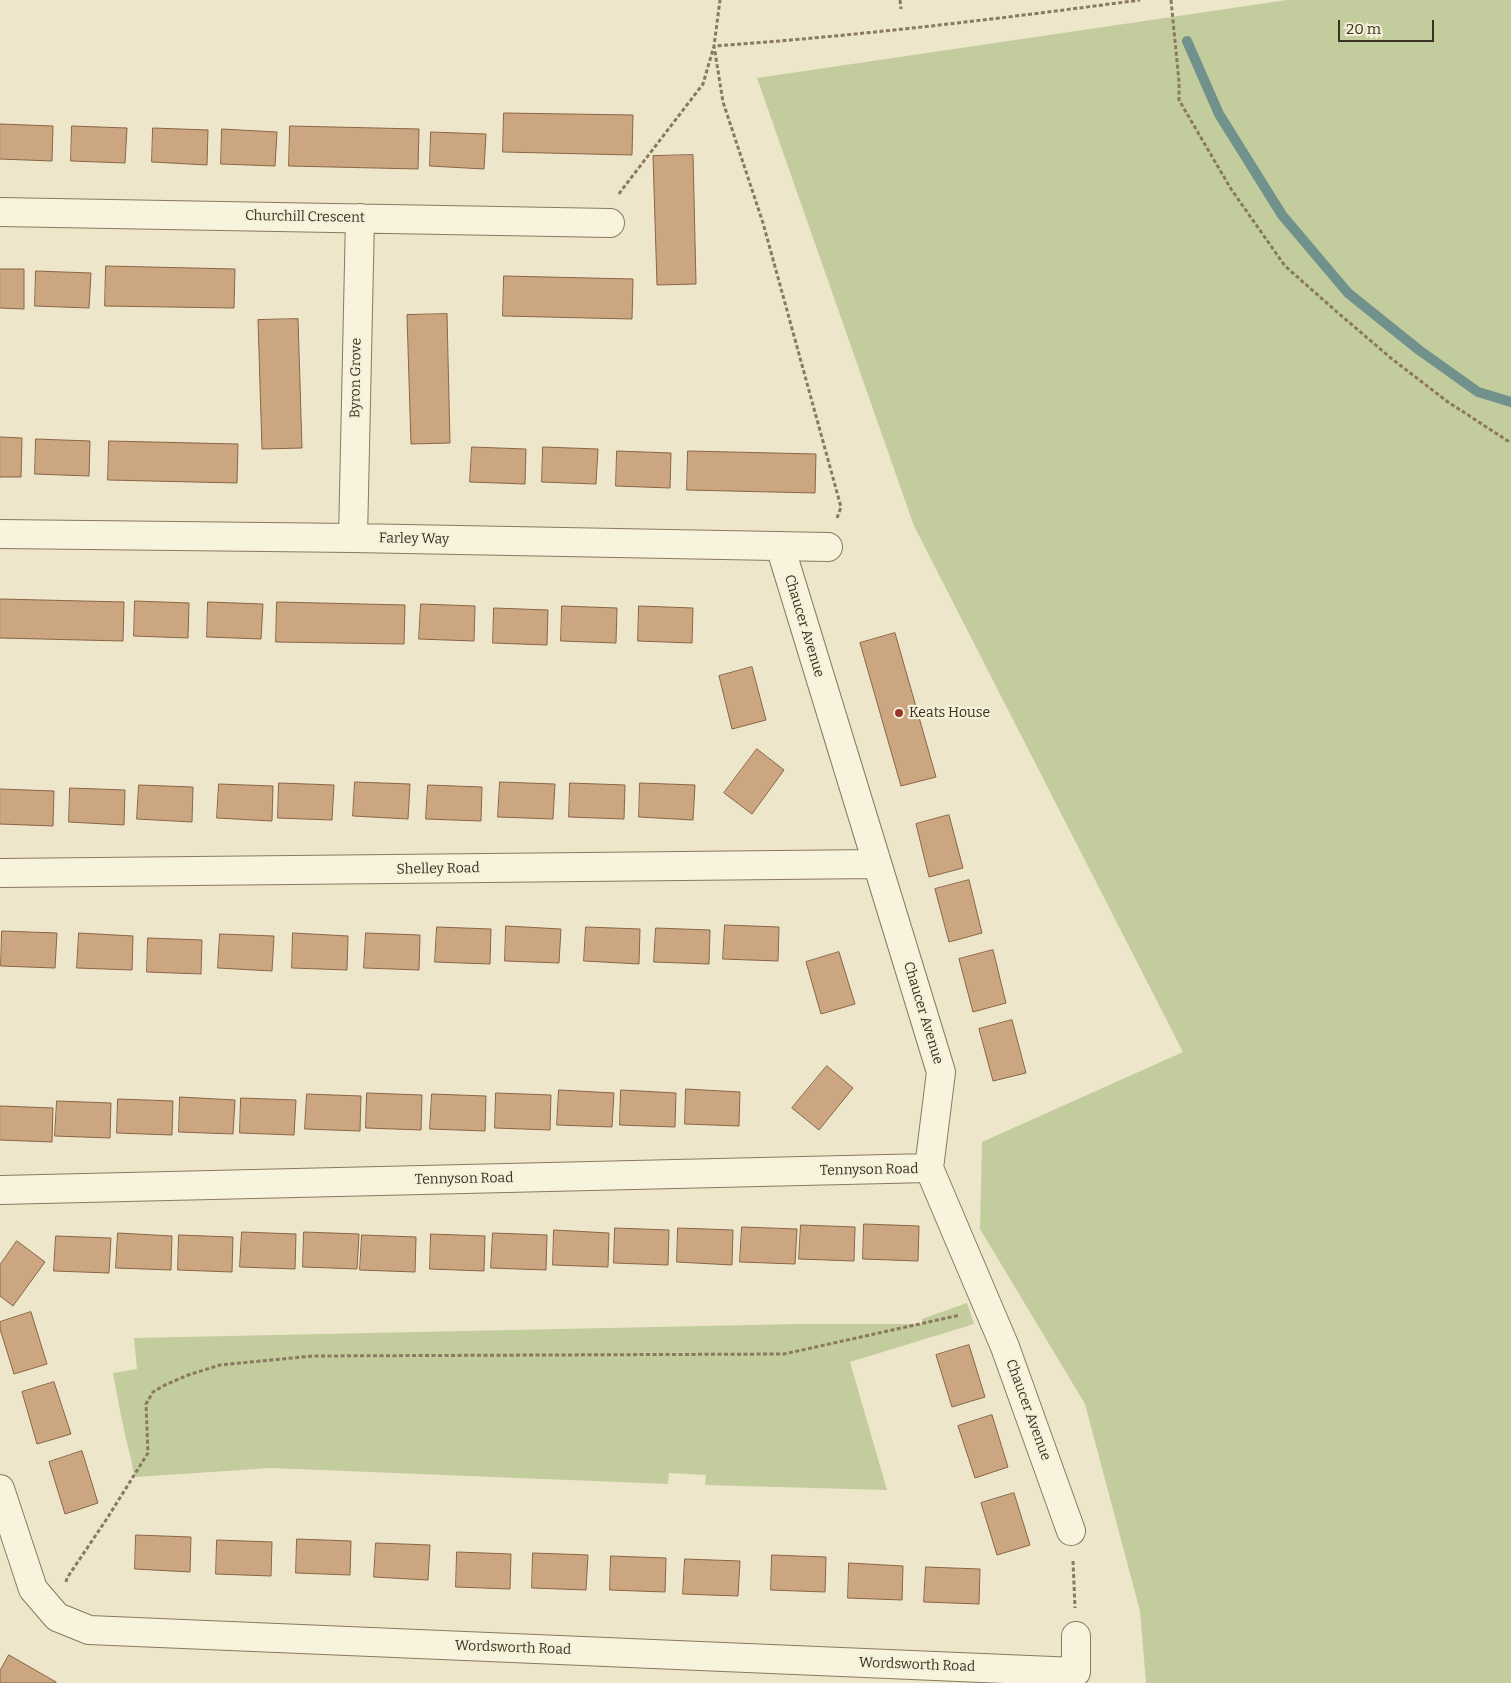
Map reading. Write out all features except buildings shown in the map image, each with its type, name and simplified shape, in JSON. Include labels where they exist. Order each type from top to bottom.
[{"type":"street","name":"Churchill Crescent","points":[[0,212],[610,223]]},
{"type":"street","name":"Byron Grove","points":[[353,538],[360,218]]},
{"type":"street","name":"Farley Way","points":[[0,534],[353,538],[828,547]]},
{"type":"street","name":"Chaucer Avenue","points":[[780,546],[941,1072],[928,1168],[989,1306],[1071,1531]]},
{"type":"street","name":"Shelley Road","points":[[0,873],[876,864]]},
{"type":"street","name":"Tennyson Road","points":[[0,1190],[928,1168]]},
{"type":"street","name":"Wordsworth Road","points":[[0,1489],[33,1589],[57,1617],[89,1630],[1076,1672],[1076,1636]]},
{"type":"path","points":[[610,223],[621,190],[703,84],[714,46],[720,0]]},
{"type":"path","points":[[900,0],[902,9]]},
{"type":"path","points":[[714,46],[795,40],[981,21],[1140,0]]},
{"type":"path","points":[[1171,0],[1179,100],[1231,189],[1285,266],[1392,358],[1448,402],[1511,443]]},
{"type":"path","points":[[714,46],[723,102],[763,223],[841,507],[828,547]]},
{"type":"path","points":[[57,1617],[67,1578],[148,1453],[146,1404],[153,1392],[188,1374],[220,1365],[313,1356],[784,1354],[970,1312],[989,1306]]},
{"type":"path","points":[[1071,1531],[1076,1636]]},
{"type":"green space","points":[[1287,0],[1511,0],[1511,1683],[1146,1683],[1140,1611],[1085,1404],[980,1229],[982,1142],[1183,1052],[914,526],[757,78]]},
{"type":"green space","points":[[967,1303],[974,1324],[850,1362],[887,1490],[705,1485],[706,1475],[669,1473],[668,1484],[271,1468],[136,1477],[125,1435],[113,1373],[137,1369],[134,1338],[797,1324],[922,1324],[922,1319]]},
{"type":"waterway","points":[[1187,41],[1219,114],[1282,215],[1348,293],[1419,350],[1478,392],[1511,402]]},
{"type":"place","name":"Keats House","points":[[899,713]]}]
